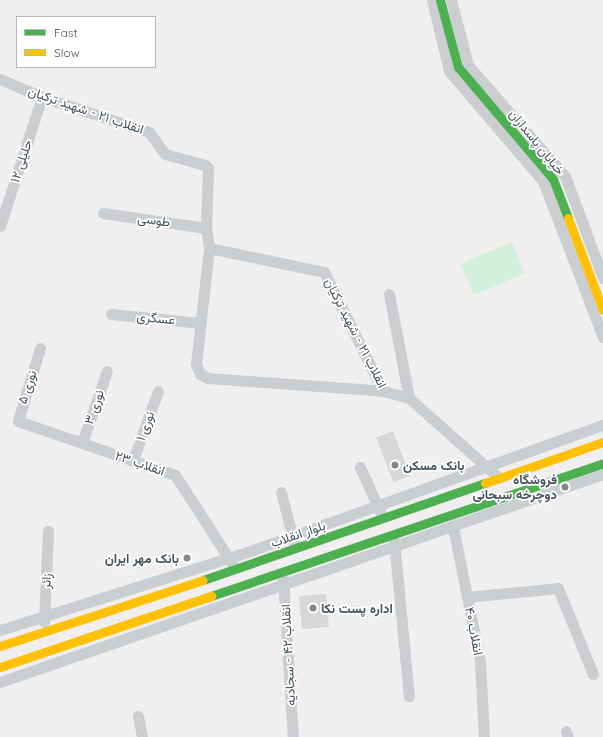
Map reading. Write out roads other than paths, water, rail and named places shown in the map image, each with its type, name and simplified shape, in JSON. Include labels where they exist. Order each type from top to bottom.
[{"type":"main road","name":"خیابان پاسداران","points":[[440,0],[458,67],[553,179],[603,310]]},
{"type":"main road","name":"بلوار انقلاب","points":[[0,646],[296,549],[603,442]]},
{"type":"main road","points":[[0,667],[283,574],[394,542],[603,463]]},
{"type":"main road","points":[[102,612],[101,623],[111,630]]},
{"type":"street","points":[[432,0],[449,71],[543,181],[603,337]]},
{"type":"street","points":[[451,0],[468,65],[565,176],[603,278]]},
{"type":"street","name":"انقلاب ۲۱ - شهید ترکیان","points":[[0,79],[42,97],[149,132],[165,154],[205,165],[208,168],[206,228],[209,248],[324,272],[383,391],[409,398],[499,478]]},
{"type":"street","name":"حلیلی ۱۲","points":[[0,226],[42,97]]},
{"type":"street","name":"طوسی","points":[[103,213],[206,228]]},
{"type":"street","points":[[209,248],[196,364],[200,374],[208,378],[383,391]]},
{"type":"street","points":[[389,294],[409,398]]},
{"type":"street","name":"عسگری","points":[[111,314],[201,323]]},
{"type":"street","name":"نوری ۵","points":[[23,422],[18,421],[18,416],[40,348]]},
{"type":"street","name":"نوری ۳","points":[[82,443],[107,371]]},
{"type":"street","name":"نوری ۱","points":[[133,460],[158,391]]},
{"type":"street","name":"انقلاب ۲۳","points":[[23,422],[175,475],[235,568]]},
{"type":"street","points":[[0,630],[228,558],[488,468],[603,425]]},
{"type":"street","points":[[360,467],[384,519]]},
{"type":"street","points":[[0,682],[284,586],[394,542],[453,527],[603,474]]},
{"type":"street","points":[[281,492],[296,549]]},
{"type":"street","name":"انقلاب ۴۰","points":[[453,527],[480,661],[484,737]]},
{"type":"street","name":"زائر","points":[[44,632],[48,531]]},
{"type":"street","points":[[394,542],[409,696]]},
{"type":"street","name":"انقلاب ۴۲ - سجادیه","points":[[283,574],[293,737]]},
{"type":"street","points":[[468,597],[558,588],[594,674]]},
{"type":"street","points":[[138,716],[142,737]]},
{"type":"place","name":"بانک مسکن","points":[[395,465]]},
{"type":"place","name":"فروشگاه دوچرخه سبحانی","points":[[565,487]]},
{"type":"place","name":"بانک مهر ایران","points":[[187,558]]},
{"type":"place","name":"اداره پست نکا","points":[[313,608]]}]
